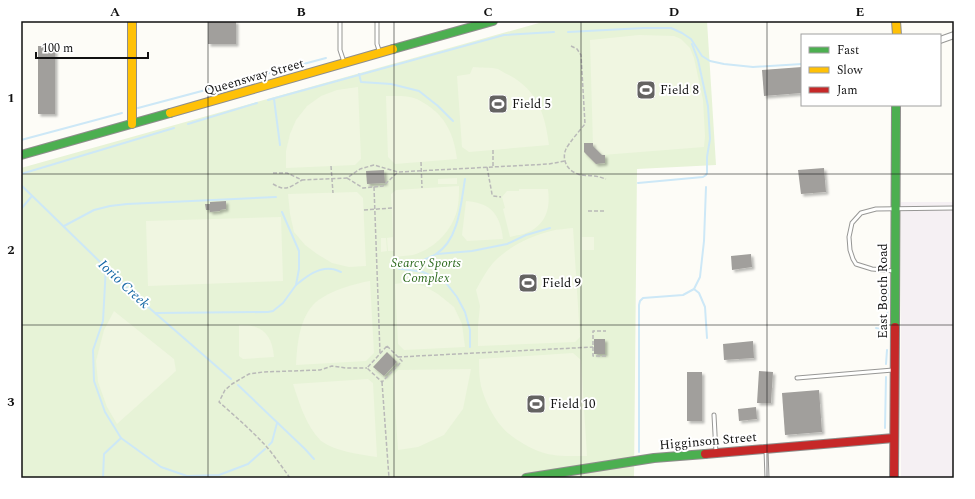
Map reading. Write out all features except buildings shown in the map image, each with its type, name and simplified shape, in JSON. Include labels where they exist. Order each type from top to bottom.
[{"type":"street","points":[[132,21],[132,124]]},
{"type":"street","name":"Queensway Street","points":[[21,155],[493,21]]},
{"type":"street","points":[[896,21],[896,34]]},
{"type":"street","points":[[941,40],[954,35]]},
{"type":"street","name":"East Booth Road","points":[[894,478],[896,106]]},
{"type":"street","name":"Higginson Street","points":[[526,478],[654,458],[894,438]]},
{"type":"lane","points":[[340,21],[340,50],[344,63]]},
{"type":"lane","points":[[377,21],[380,53]]},
{"type":"lane","points":[[895,271],[872,269],[856,264],[853,259],[850,250],[849,237],[852,223],[861,213],[876,209],[954,208]]},
{"type":"lane","points":[[797,378],[894,370]]},
{"type":"lane","points":[[714,415],[716,453]]},
{"type":"lane","points":[[766,448],[767,478]]},
{"type":"path","points":[[571,46],[578,49],[581,54],[585,124],[566,149],[564,154],[565,161],[567,167],[571,171],[581,175],[606,179]]},
{"type":"path","points":[[492,150],[493,167]]},
{"type":"path","points":[[273,173],[287,173],[302,180],[332,179],[347,178],[360,169],[374,165],[398,172],[549,164],[565,161]]},
{"type":"path","points":[[421,162],[422,188]]},
{"type":"path","points":[[332,166],[333,193]]},
{"type":"path","points":[[487,167],[492,194],[494,196],[501,197]]},
{"type":"path","points":[[347,178],[364,188],[383,186],[398,172]]},
{"type":"path","points":[[273,184],[281,188],[288,188],[302,180]]},
{"type":"path","points":[[374,187],[380,353]]},
{"type":"path","points":[[364,210],[392,208]]},
{"type":"path","points":[[588,211],[606,211]]},
{"type":"path","points":[[606,331],[593,331],[593,356],[606,356]]},
{"type":"path","points":[[367,368],[387,346],[402,361],[382,382]]},
{"type":"path","points":[[398,357],[593,347]]},
{"type":"path","points":[[290,478],[266,446],[219,402],[225,390],[249,374],[263,372],[320,370],[336,366],[346,368],[367,368],[382,382],[389,478]]},
{"type":"shaded area","points":[[901,202],[954,202],[954,478],[901,478]]},
{"type":"green space","name":"Searcy Sports Complex","points":[[546,21],[707,21],[716,165],[637,169],[634,478],[21,478],[21,168]]},
{"type":"green space","name":"Field 8","points":[[639,35],[674,36],[681,39],[690,48],[694,58],[703,100],[705,136],[704,147],[602,155],[593,146],[590,40]]},
{"type":"green space","name":"Field 5","points":[[473,67],[498,69],[519,81],[527,88],[538,104],[542,113],[549,145],[469,152],[462,147],[457,76],[470,74]]},
{"type":"green space","points":[[358,87],[361,159],[355,165],[286,168],[286,151],[290,134],[296,120],[307,106],[321,96],[337,90]]},
{"type":"green space","points":[[386,96],[413,98],[432,108],[448,127],[454,142],[457,159],[395,164],[388,157]]},
{"type":"green space","points":[[457,178],[457,184],[438,184],[438,179]]},
{"type":"green space","points":[[459,186],[456,214],[445,234],[434,245],[413,255],[394,257],[394,251],[388,251],[387,238],[393,237],[391,194],[396,190]]},
{"type":"green space","points":[[519,189],[548,189],[549,201],[545,216],[539,225],[531,231],[510,237],[503,209],[505,208],[502,197],[507,191],[519,191]]},
{"type":"green space","points":[[357,192],[363,198],[366,266],[349,267],[332,263],[317,254],[305,245],[294,232],[288,194]]},
{"type":"green space","points":[[466,201],[482,204],[493,212],[500,223],[503,239],[467,241],[462,235]]},
{"type":"green space","points":[[281,217],[283,281],[148,286],[146,221]]},
{"type":"green space","name":"Field 9","points":[[573,228],[580,337],[575,342],[478,346],[480,306],[476,290],[490,266],[505,252],[527,239],[554,230]]},
{"type":"green space","points":[[582,237],[588,237],[588,250],[582,250]]},
{"type":"green space","points":[[588,237],[594,237],[594,250],[588,250]]},
{"type":"green space","points":[[381,238],[386,238],[387,251],[381,252]]},
{"type":"green space","points":[[370,281],[374,353],[366,361],[296,365],[298,341],[302,326],[308,311],[313,305],[318,300],[332,292],[348,286]]},
{"type":"green space","points":[[407,282],[424,286],[438,294],[454,307],[462,324],[465,347],[404,350],[398,344],[395,284]]},
{"type":"green space","points":[[114,311],[174,359],[176,371],[117,424],[107,407],[98,382],[96,361],[104,330]]},
{"type":"green space","points":[[239,325],[254,326],[265,332],[271,343],[274,357],[243,359],[239,356]]},
{"type":"green space","name":"Field 10","points":[[573,353],[581,360],[587,456],[546,454],[520,442],[505,431],[495,418],[482,391],[479,359]]},
{"type":"green space","points":[[471,369],[463,409],[444,435],[418,447],[398,450],[393,376],[398,370]]},
{"type":"green space","points":[[368,379],[373,383],[377,457],[355,454],[334,448],[321,441],[311,428],[305,416],[293,384]]},
{"type":"waterway","points":[[568,32],[671,28],[691,39],[702,56],[710,61],[753,67],[801,64]]},
{"type":"waterway","points":[[268,100],[504,35],[554,32]]},
{"type":"waterway","points":[[638,183],[703,177],[707,173],[707,157],[710,139],[708,106],[698,60],[692,44]]},
{"type":"waterway","points":[[138,108],[326,58]]},
{"type":"waterway","points":[[359,74],[361,82],[391,84],[419,91],[438,106],[453,121]]},
{"type":"waterway","points":[[274,99],[280,145]]},
{"type":"waterway","points":[[188,124],[257,103]]},
{"type":"waterway","points":[[21,140],[122,113]]},
{"type":"waterway","points":[[21,174],[174,128]]},
{"type":"waterway","points":[[399,269],[422,261],[436,254],[444,248],[450,240],[458,220],[465,179]]},
{"type":"waterway","name":"Iorio Creek","points":[[21,185],[132,293],[231,379]]},
{"type":"waterway","points":[[639,452],[640,301],[643,298],[683,295],[694,289],[700,277],[704,241],[706,187]]},
{"type":"waterway","points":[[21,209],[32,196]]},
{"type":"waterway","points":[[64,226],[94,210],[110,206],[276,197]]},
{"type":"waterway","points":[[156,313],[268,312],[273,311],[283,303],[296,285],[299,269],[299,251],[282,212]]},
{"type":"waterway","points":[[437,254],[472,251],[507,244],[526,235],[550,228]]},
{"type":"waterway","points":[[106,266],[103,321],[93,350],[94,381],[105,412],[121,438],[161,467],[187,476],[219,475],[248,464],[265,449]]},
{"type":"waterway","points":[[296,285],[317,271],[333,269],[341,272]]},
{"type":"waterway","points":[[401,269],[423,272],[446,283],[457,297],[465,312],[470,330],[470,347]]},
{"type":"waterway","points":[[887,335],[884,330],[887,325],[888,279]]},
{"type":"waterway","points":[[694,289],[699,293],[705,307],[707,338]]},
{"type":"waterway","points":[[876,328],[884,330]]},
{"type":"waterway","points":[[886,364],[887,350]]},
{"type":"waterway","points":[[885,428],[886,377]]},
{"type":"waterway","name":"Iorio Creek","points":[[238,385],[314,459]]},
{"type":"waterway","points":[[269,445],[272,442],[277,423]]},
{"type":"waterway","points":[[103,478],[104,454],[121,438]]},
{"type":"traffic: fast","points":[[393,49],[493,21]]},
{"type":"traffic: fast","points":[[895,327],[896,106]]},
{"type":"traffic: fast","points":[[21,155],[170,113]]},
{"type":"traffic: fast","points":[[526,478],[654,458],[705,454]]},
{"type":"traffic: slow","points":[[132,21],[132,124]]},
{"type":"traffic: slow","points":[[896,21],[897,34]]},
{"type":"traffic: slow","points":[[170,113],[393,49]]},
{"type":"traffic: jam","points":[[894,478],[895,327]]},
{"type":"traffic: jam","points":[[705,454],[894,438]]},
{"type":"place","name":"Field 8","points":[[646,90]]},
{"type":"place","name":"Field 5","points":[[498,104]]},
{"type":"place","name":"Field 9","points":[[528,283]]},
{"type":"place","name":"Field 10","points":[[536,404]]}]
